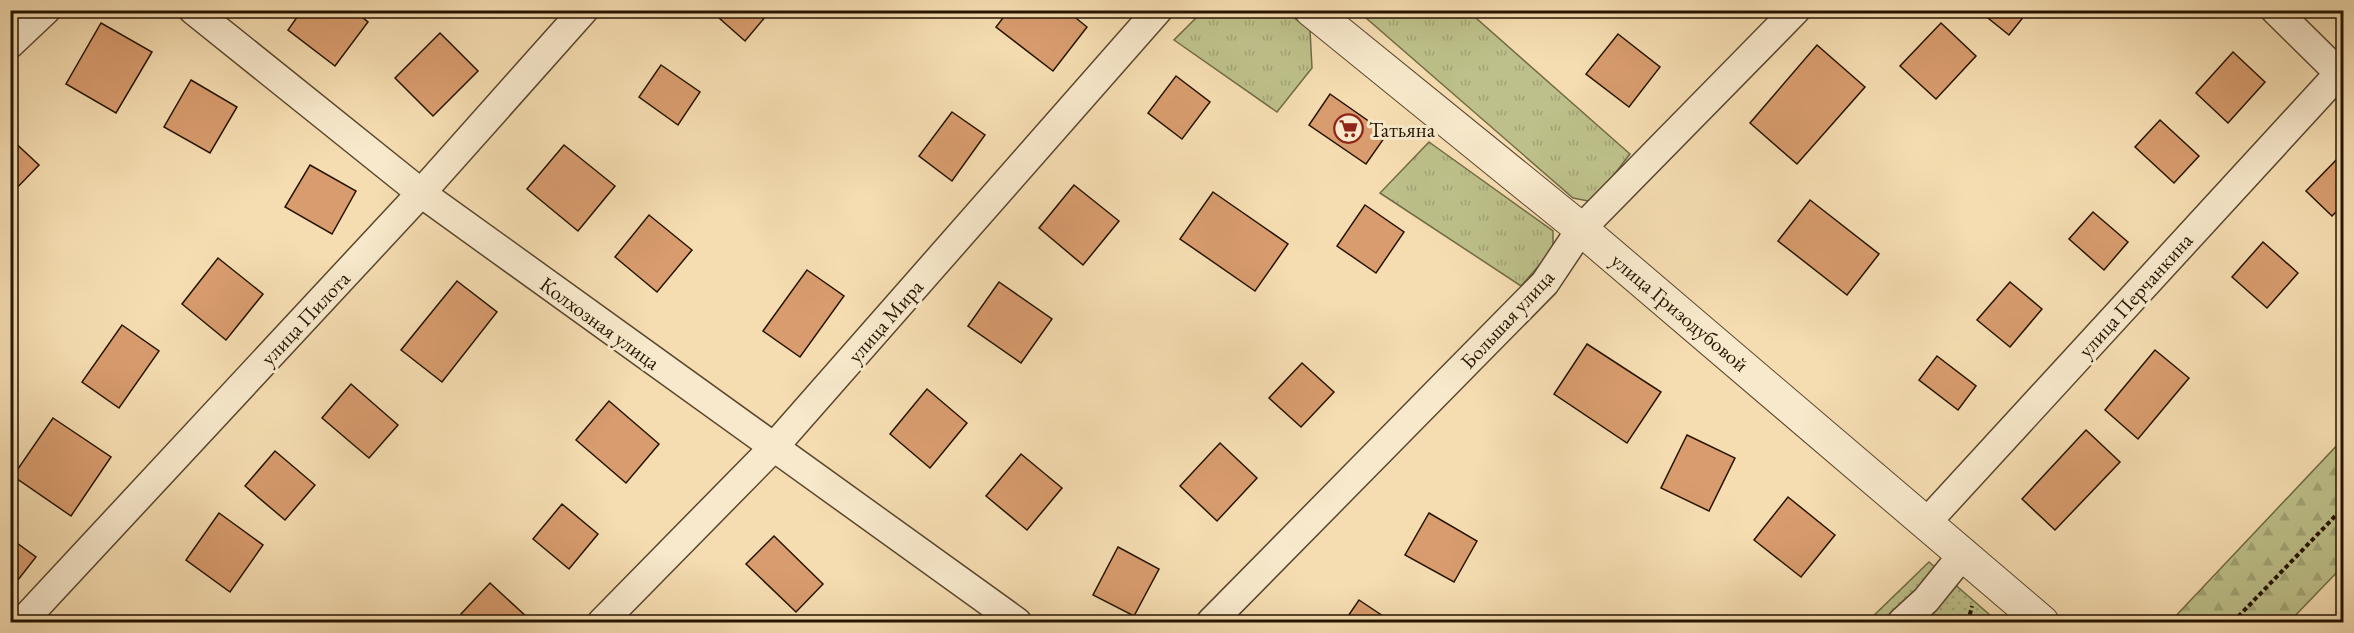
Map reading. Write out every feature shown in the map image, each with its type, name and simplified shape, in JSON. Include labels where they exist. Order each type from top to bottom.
[{"type":"street","points":[[10,44],[46,10]]},
{"type":"street","name":"Колхозная улица","points":[[193,10],[421,193],[1017,622]]},
{"type":"street","name":"улица Пилота","points":[[22,622],[421,193],[584,10]]},
{"type":"street","name":"улица Мира","points":[[602,622],[773,448],[1158,10]]},
{"type":"street","name":"улица Гризодубовой","points":[[1311,10],[1581,229],[2042,622]]},
{"type":"street","name":"Большая улица","points":[[1211,622],[1545,283],[1581,229],[1797,10]]},
{"type":"street","points":[[2275,10],[2341,70]]},
{"type":"street","name":"улица Перчанкина","points":[[1927,522],[2341,70]]},
{"type":"street","points":[[1902,622],[1926,600],[1964,554]]},
{"type":"path","points":[[2233,622],[2343,507]]},
{"type":"green space","points":[[1203,11],[1285,11],[1310,30],[1312,68],[1277,112],[1174,40]]},
{"type":"green space","points":[[1358,11],[1468,11],[1630,154],[1593,202],[1573,198]]},
{"type":"green space","points":[[1429,142],[1553,231],[1553,249],[1521,286],[1380,193]]},
{"type":"green space","points":[[2343,439],[2343,566],[2289,622],[2170,622]]},
{"type":"green space","points":[[1929,562],[1998,622],[1867,622]]},
{"type":"building","points":[[302,10],[353,10],[368,22],[335,66],[288,30]]},
{"type":"building","points":[[710,10],[771,10],[745,41]]},
{"type":"building","points":[[1009,10],[1066,10],[1087,27],[1053,71],[996,27]]},
{"type":"building","points":[[1978,10],[2029,10],[2009,35]]},
{"type":"building","points":[[101,23],[152,52],[116,113],[66,84]]},
{"type":"building","points":[[1941,23],[1976,56],[1936,99],[1900,66]]},
{"type":"building","points":[[440,33],[478,71],[433,116],[395,78]]},
{"type":"building","points":[[1618,34],[1660,67],[1629,107],[1586,74]]},
{"type":"building","points":[[1817,45],[1865,87],[1797,164],[1750,123]]},
{"type":"building","points":[[2233,52],[2265,82],[2228,123],[2196,93]]},
{"type":"building","points":[[661,65],[700,92],[678,125],[639,97]]},
{"type":"building","points":[[1176,76],[1210,102],[1182,139],[1148,113]]},
{"type":"building","points":[[191,80],[237,107],[210,153],[164,127]]},
{"type":"building","name":"Татьяна","points":[[1330,94],[1387,134],[1366,164],[1309,125]]},
{"type":"building","points":[[952,112],[985,135],[952,181],[919,156]]},
{"type":"building","points":[[2160,120],[2199,156],[2174,183],[2135,147]]},
{"type":"building","points":[[10,138],[39,165],[10,195]]},
{"type":"building","points":[[564,145],[615,186],[578,231],[527,189]]},
{"type":"building","points":[[2341,155],[2344,157],[2344,204],[2332,216],[2306,191]]},
{"type":"building","points":[[310,165],[356,191],[332,234],[285,207]]},
{"type":"building","points":[[1074,185],[1119,221],[1083,265],[1039,228]]},
{"type":"building","points":[[1213,192],[1288,244],[1255,291],[1180,239]]},
{"type":"building","points":[[1810,200],[1879,254],[1847,295],[1778,241]]},
{"type":"building","points":[[1365,205],[1404,232],[1376,273],[1337,246]]},
{"type":"building","points":[[2093,212],[2128,242],[2104,270],[2069,239]]},
{"type":"building","points":[[649,215],[692,250],[657,292],[615,257]]},
{"type":"building","points":[[2263,242],[2298,273],[2267,308],[2232,277]]},
{"type":"building","points":[[218,258],[263,294],[226,340],[182,304]]},
{"type":"building","points":[[807,270],[844,296],[800,357],[763,331]]},
{"type":"building","points":[[457,281],[497,312],[442,382],[401,350]]},
{"type":"building","points":[[999,282],[1052,319],[1021,363],[968,326]]},
{"type":"building","points":[[2010,282],[2042,309],[2010,347],[1977,320]]},
{"type":"building","points":[[122,325],[159,351],[119,408],[82,382]]},
{"type":"building","points":[[1587,344],[1661,392],[1627,443],[1554,394]]},
{"type":"building","points":[[2155,350],[2189,378],[2138,439],[2105,410]]},
{"type":"building","points":[[1937,356],[1976,386],[1958,410],[1919,380]]},
{"type":"building","points":[[1302,363],[1334,392],[1301,427],[1269,398]]},
{"type":"building","points":[[351,384],[398,425],[369,458],[322,418]]},
{"type":"building","points":[[927,389],[967,423],[930,468],[890,434]]},
{"type":"building","points":[[609,401],[659,444],[626,483],[576,440]]},
{"type":"building","points":[[53,418],[111,457],[71,516],[13,476]]},
{"type":"building","points":[[2086,430],[2120,462],[2055,530],[2022,499]]},
{"type":"building","points":[[1687,435],[1735,458],[1709,511],[1661,488]]},
{"type":"building","points":[[1220,443],[1257,478],[1217,521],[1180,486]]},
{"type":"building","points":[[275,451],[315,485],[285,520],[245,486]]},
{"type":"building","points":[[1021,454],[1062,488],[1027,530],[986,496]]},
{"type":"building","points":[[1788,497],[1835,535],[1801,577],[1754,540]]},
{"type":"building","points":[[562,504],[598,534],[569,569],[533,539]]},
{"type":"building","points":[[219,513],[263,545],[230,592],[186,560]]},
{"type":"building","points":[[1429,513],[1477,541],[1454,582],[1405,555]]},
{"type":"building","points":[[774,536],[823,584],[796,612],[746,564]]},
{"type":"building","points":[[10,538],[36,557],[10,590]]},
{"type":"building","points":[[1118,547],[1159,569],[1134,616],[1093,595]]},
{"type":"building","points":[[490,583],[529,619],[526,622],[470,622],[461,614]]},
{"type":"building","points":[[1359,600],[1392,622],[1344,622]]},
{"type":"place","name":"Татьяна","points":[[1348,129]]}]
